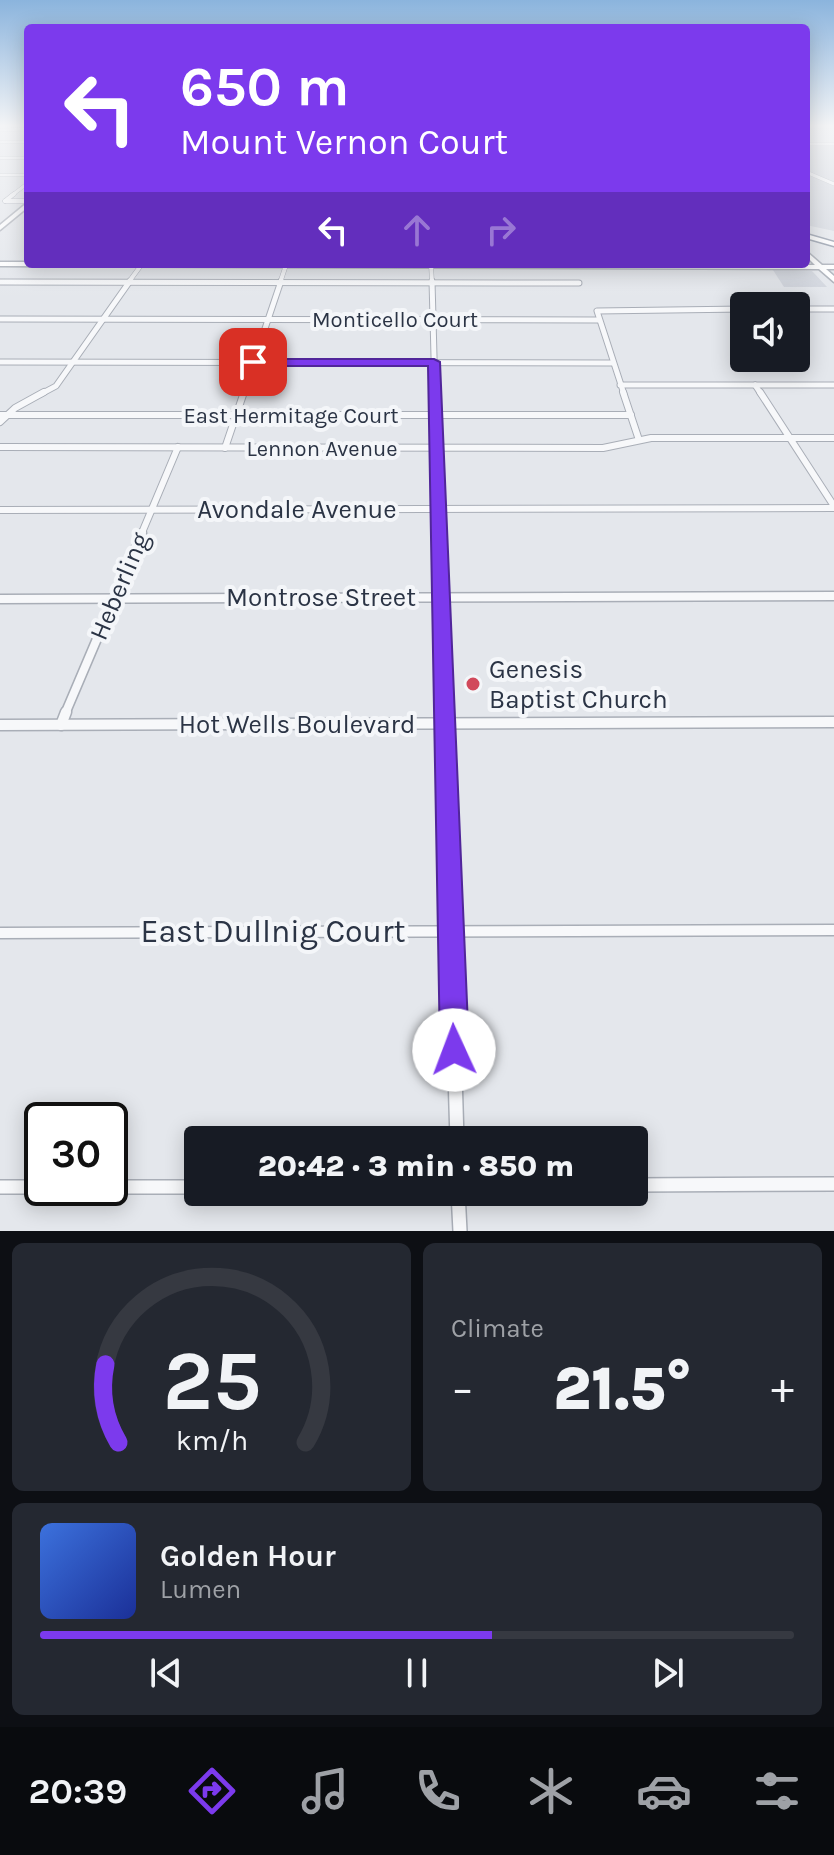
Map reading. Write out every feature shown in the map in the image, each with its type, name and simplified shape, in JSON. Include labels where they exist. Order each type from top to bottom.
[{"type":"highway","points":[[810,229],[834,235]]},
{"type":"highway","points":[[810,237],[834,244]]},
{"type":"main road","points":[[0,228],[24,207]]},
{"type":"main road","points":[[810,257],[834,283]]},
{"type":"main road","points":[[0,264],[24,264]]},
{"type":"main road","points":[[810,264],[834,267]]},
{"type":"main road","points":[[810,265],[834,283]]},
{"type":"street","points":[[2,201],[24,186]]},
{"type":"street","points":[[2,201],[24,203]]},
{"type":"street","points":[[0,422],[4,415],[51,390],[139,268]]},
{"type":"street","points":[[225,448],[285,268]]},
{"type":"street","points":[[431,268],[457,1126]]},
{"type":"street","points":[[0,282],[579,283]]},
{"type":"street","points":[[639,440],[597,311],[730,309]]},
{"type":"street","points":[[810,309],[834,309]]},
{"type":"street","name":"Monticello Court","points":[[0,319],[598,320]]},
{"type":"street","points":[[0,362],[612,363]]},
{"type":"street","points":[[620,385],[834,385]]},
{"type":"street","points":[[755,385],[834,507]]},
{"type":"street","name":"East Hermitage Court","points":[[4,415],[631,415]]},
{"type":"street","name":"Lennon Avenue","points":[[0,447],[610,448],[639,440],[834,438]]},
{"type":"street","name":"Heberling","points":[[61,725],[178,447]]},
{"type":"street","name":"Avondale Avenue","points":[[0,510],[834,507]]},
{"type":"street","name":"Montrose Street","points":[[0,599],[834,596]]},
{"type":"street","name":"Hot Wells Boulevard","points":[[0,725],[834,722]]},
{"type":"street","name":"East Dullnig Court","points":[[0,933],[834,930]]},
{"type":"street","points":[[648,1185],[834,1184]]},
{"type":"street","points":[[0,1187],[24,1187]]},
{"type":"street","points":[[128,1187],[184,1187]]},
{"type":"street","points":[[459,1206],[460,1231]]},
{"type":"shaded area","points":[[810,184],[834,184],[834,231],[810,226]]},
{"type":"shaded area","points":[[773,270],[812,271],[827,287],[784,287]]},
{"type":"place","name":"Genesis Baptist Church","points":[[473,684]]},
{"type":"route","points":[[253,362],[434,362],[454,1050]]}]
